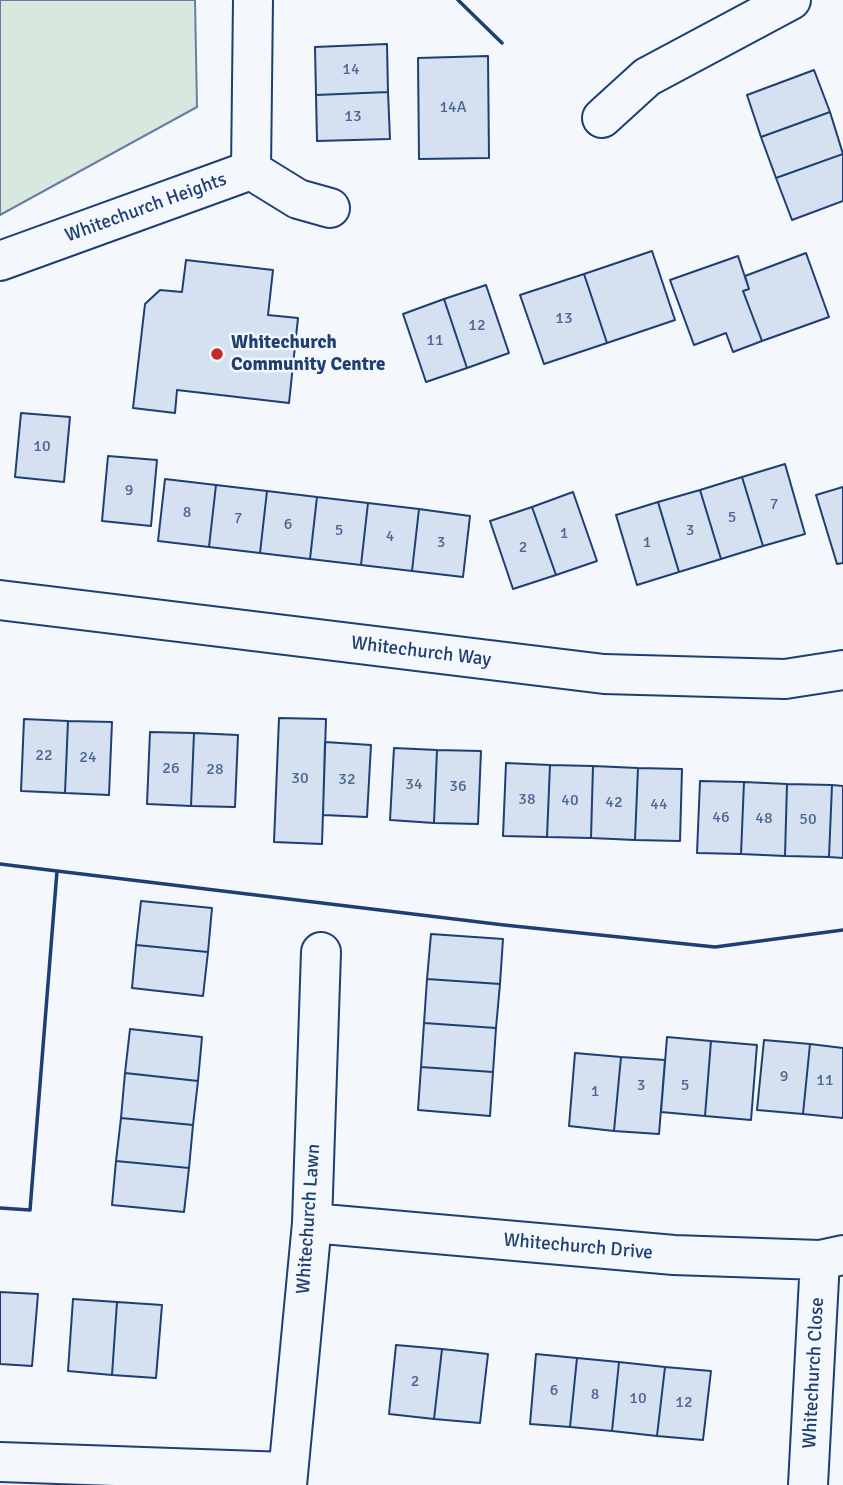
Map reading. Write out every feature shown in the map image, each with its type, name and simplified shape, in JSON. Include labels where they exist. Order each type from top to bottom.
[{"type":"street","name":"Whitechurch Heights","points":[[0,261],[251,170],[253,0]]},
{"type":"street","points":[[603,118],[647,77],[791,0]]},
{"type":"street","points":[[251,170],[298,199],[330,208]]},
{"type":"street","name":"Whitechurch Way","points":[[0,600],[604,674],[785,679],[843,670]]},
{"type":"street","name":"Whitechurch Lawn","points":[[287,1478],[312,1223],[321,951]]},
{"type":"street","name":"Whitechurch Drive","points":[[312,1223],[674,1255],[832,1258]]},
{"type":"street","name":"Whitechurch Close","points":[[808,1485],[832,1258]]},
{"type":"street","points":[[0,1462],[287,1478]]},
{"type":"shaded area","points":[[0,0],[195,0],[197,107],[0,215]]},
{"type":"building","points":[[387,44],[388,92],[316,95],[315,47]]},
{"type":"building","points":[[488,56],[489,158],[419,159],[418,58]]},
{"type":"building","points":[[814,70],[830,112],[761,137],[747,95]]},
{"type":"building","points":[[388,92],[390,139],[317,141],[316,95]]},
{"type":"building","points":[[830,112],[843,154],[776,178],[761,137]]},
{"type":"building","points":[[843,154],[843,201],[792,220],[776,178]]},
{"type":"building","points":[[652,251],[675,320],[607,343],[584,274]]},
{"type":"building","points":[[806,253],[829,317],[762,341],[743,291],[749,289],[745,276]]},
{"type":"building","points":[[738,256],[749,289],[743,291],[762,341],[733,352],[726,333],[694,345],[670,280]]},
{"type":"building","name":"Whitechurch Community Centre","points":[[186,260],[273,270],[268,315],[298,318],[289,403],[177,390],[175,413],[133,408],[145,304],[160,290],[182,292]]},
{"type":"building","points":[[584,274],[607,343],[544,364],[520,295]]},
{"type":"building","points":[[486,285],[509,353],[467,368],[444,299]]},
{"type":"building","points":[[444,299],[467,368],[426,382],[403,314]]},
{"type":"building","points":[[21,413],[70,417],[64,482],[15,477]]},
{"type":"building","points":[[108,456],[157,460],[151,526],[102,521]]},
{"type":"building","points":[[785,464],[805,534],[763,546],[742,477]]},
{"type":"building","points":[[742,477],[763,546],[721,559],[700,490]]},
{"type":"building","points":[[165,479],[216,485],[209,547],[158,541]]},
{"type":"building","points":[[216,485],[267,491],[260,553],[209,547]]},
{"type":"building","points":[[843,487],[843,563],[837,564],[816,495]]},
{"type":"building","points":[[700,490],[721,559],[679,572],[658,502]]},
{"type":"building","points":[[267,491],[317,497],[310,559],[260,553]]},
{"type":"building","points":[[573,492],[597,561],[556,575],[532,507]]},
{"type":"building","points":[[317,497],[368,503],[361,565],[310,559]]},
{"type":"building","points":[[658,502],[679,572],[637,585],[616,515]]},
{"type":"building","points":[[368,503],[419,509],[412,571],[361,565]]},
{"type":"building","points":[[532,507],[556,575],[513,589],[490,521]]},
{"type":"building","points":[[419,509],[470,516],[463,577],[412,571]]},
{"type":"building","points":[[279,718],[326,719],[322,844],[274,842]]},
{"type":"building","points":[[24,719],[68,721],[65,793],[21,791]]},
{"type":"building","points":[[68,721],[112,722],[109,795],[65,793]]},
{"type":"building","points":[[150,732],[194,733],[191,806],[147,804]]},
{"type":"building","points":[[194,733],[238,735],[235,807],[191,806]]},
{"type":"building","points":[[325,742],[371,745],[367,817],[323,815]]},
{"type":"building","points":[[394,748],[437,750],[434,823],[390,820]]},
{"type":"building","points":[[437,750],[481,751],[478,824],[434,823]]},
{"type":"building","points":[[506,763],[550,765],[547,837],[503,836]]},
{"type":"building","points":[[550,765],[593,766],[591,838],[547,837]]},
{"type":"building","points":[[593,766],[638,768],[635,840],[591,838]]},
{"type":"building","points":[[638,768],[682,769],[680,841],[635,840]]},
{"type":"building","points":[[700,781],[744,782],[741,854],[697,853]]},
{"type":"building","points":[[744,782],[787,784],[785,856],[741,854]]},
{"type":"building","points":[[787,784],[832,785],[829,857],[785,856]]},
{"type":"building","points":[[832,785],[843,786],[843,858],[829,857]]},
{"type":"building","points":[[141,901],[212,908],[208,952],[136,945]]},
{"type":"building","points":[[431,934],[503,939],[500,984],[427,979]]},
{"type":"building","points":[[136,945],[208,952],[203,996],[132,988]]},
{"type":"building","points":[[427,979],[500,984],[496,1028],[424,1023]]},
{"type":"building","points":[[424,1023],[496,1028],[493,1072],[421,1067]]},
{"type":"building","points":[[130,1029],[202,1037],[198,1081],[125,1073]]},
{"type":"building","points":[[667,1037],[711,1041],[705,1116],[661,1112]]},
{"type":"building","points":[[764,1040],[810,1044],[803,1114],[757,1110]]},
{"type":"building","points":[[711,1041],[757,1045],[751,1120],[705,1116]]},
{"type":"building","points":[[810,1044],[843,1048],[843,1118],[803,1114]]},
{"type":"building","points":[[575,1053],[621,1057],[614,1131],[569,1126]]},
{"type":"building","points":[[621,1057],[665,1060],[659,1134],[614,1131]]},
{"type":"building","points":[[421,1067],[493,1072],[490,1116],[418,1110]]},
{"type":"building","points":[[125,1073],[198,1081],[193,1125],[121,1118]]},
{"type":"building","points":[[121,1118],[193,1125],[189,1168],[116,1161]]},
{"type":"building","points":[[116,1161],[189,1168],[184,1212],[112,1205]]},
{"type":"building","points":[[0,1292],[38,1294],[32,1366],[0,1364]]},
{"type":"building","points":[[73,1299],[117,1302],[112,1375],[68,1371]]},
{"type":"building","points":[[117,1302],[162,1305],[156,1378],[112,1375]]},
{"type":"building","points":[[396,1345],[442,1349],[434,1419],[389,1414]]},
{"type":"building","points":[[442,1349],[488,1354],[480,1423],[434,1419]]},
{"type":"building","points":[[536,1354],[577,1358],[570,1427],[530,1424]]},
{"type":"building","points":[[577,1358],[619,1362],[612,1431],[570,1427]]},
{"type":"building","points":[[619,1362],[665,1367],[657,1436],[612,1431]]},
{"type":"building","points":[[665,1367],[711,1371],[703,1440],[657,1436]]},
{"type":"wall","points":[[458,0],[502,43]]},
{"type":"wall","points":[[0,864],[57,871],[30,1210],[0,1208]]},
{"type":"wall","points":[[57,871],[504,925],[715,947],[843,930]]},
{"type":"place","name":"Whitechurch Community Centre","points":[[217,354]]}]
